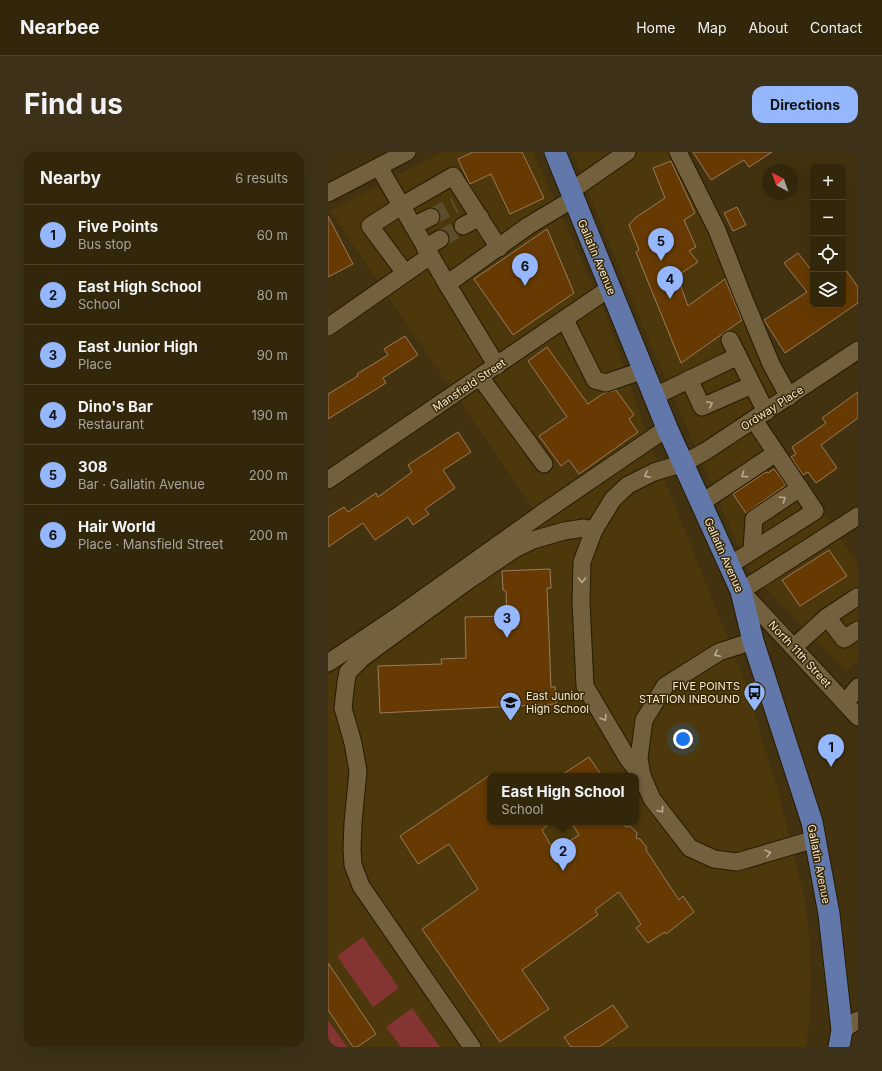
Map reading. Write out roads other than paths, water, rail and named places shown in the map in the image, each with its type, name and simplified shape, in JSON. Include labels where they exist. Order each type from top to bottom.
[{"type":"main road","name":"Gallatin Avenue","points":[[555,152],[667,428],[741,591],[753,641],[812,822],[829,914],[846,1032]]},
{"type":"street","points":[[678,152],[717,230],[771,364],[789,397]]},
{"type":"street","points":[[447,284],[572,195],[617,155]]},
{"type":"street","points":[[328,193],[392,158],[401,206],[497,366]]},
{"type":"street","points":[[405,273],[370,226],[453,176],[462,202],[480,217],[499,248]]},
{"type":"street","points":[[414,226],[431,217]]},
{"type":"street","points":[[463,226],[480,217]]},
{"type":"street","points":[[328,327],[405,273],[440,239]]},
{"type":"street","name":"Mansfield Street","points":[[328,480],[610,288]]},
{"type":"street","points":[[565,320],[595,380],[606,383],[644,370]]},
{"type":"street","points":[[730,340],[752,385],[760,416],[776,453],[815,511],[730,565]]},
{"type":"street","name":"Ordway Place","points":[[642,776],[628,760],[585,686],[581,602],[582,562],[594,530],[613,499],[628,485],[654,472],[684,463],[706,451],[858,350]]},
{"type":"street","points":[[654,396],[738,356]]},
{"type":"street","points":[[480,377],[544,464]]},
{"type":"street","points":[[689,379],[702,407],[752,385]]},
{"type":"street","points":[[328,663],[401,614],[544,512],[667,428]]},
{"type":"street","points":[[701,503],[776,453]]},
{"type":"street","points":[[752,550],[754,519],[800,488]]},
{"type":"street","points":[[741,591],[858,516]]},
{"type":"street","points":[[472,1047],[362,886],[354,865],[352,850],[353,823],[358,771],[353,743],[343,708],[348,672],[362,658],[513,550],[533,540],[564,531],[584,528],[594,530]]},
{"type":"street","name":"North 11th Street","points":[[741,591],[858,717]]},
{"type":"street","points":[[794,647],[827,617],[857,597]]},
{"type":"street","points":[[827,617],[844,638],[858,630]]},
{"type":"street","points":[[753,641],[719,652],[665,686],[644,720],[639,758],[642,776],[652,799],[690,848],[714,859],[737,862],[815,839]]},
{"type":"street","points":[[845,703],[858,687]]},
{"type":"tunnel","points":[[431,217],[455,205]]},
{"type":"tunnel","points":[[440,239],[463,226]]},
{"type":"place","name":"308","points":[[661,261]]},
{"type":"place","name":"Hair World","points":[[525,286]]},
{"type":"place","name":"Dino's Bar","points":[[670,299]]},
{"type":"place","name":"East Junior High","points":[[507,638]]},
{"type":"place","name":"FIVE POINTS STATION INBOUND","points":[[755,712]]},
{"type":"place","name":"East Junior High School","points":[[511,722]]},
{"type":"place","name":"Five Points","points":[[831,767]]},
{"type":"place","name":"East High School","points":[[563,871]]}]
